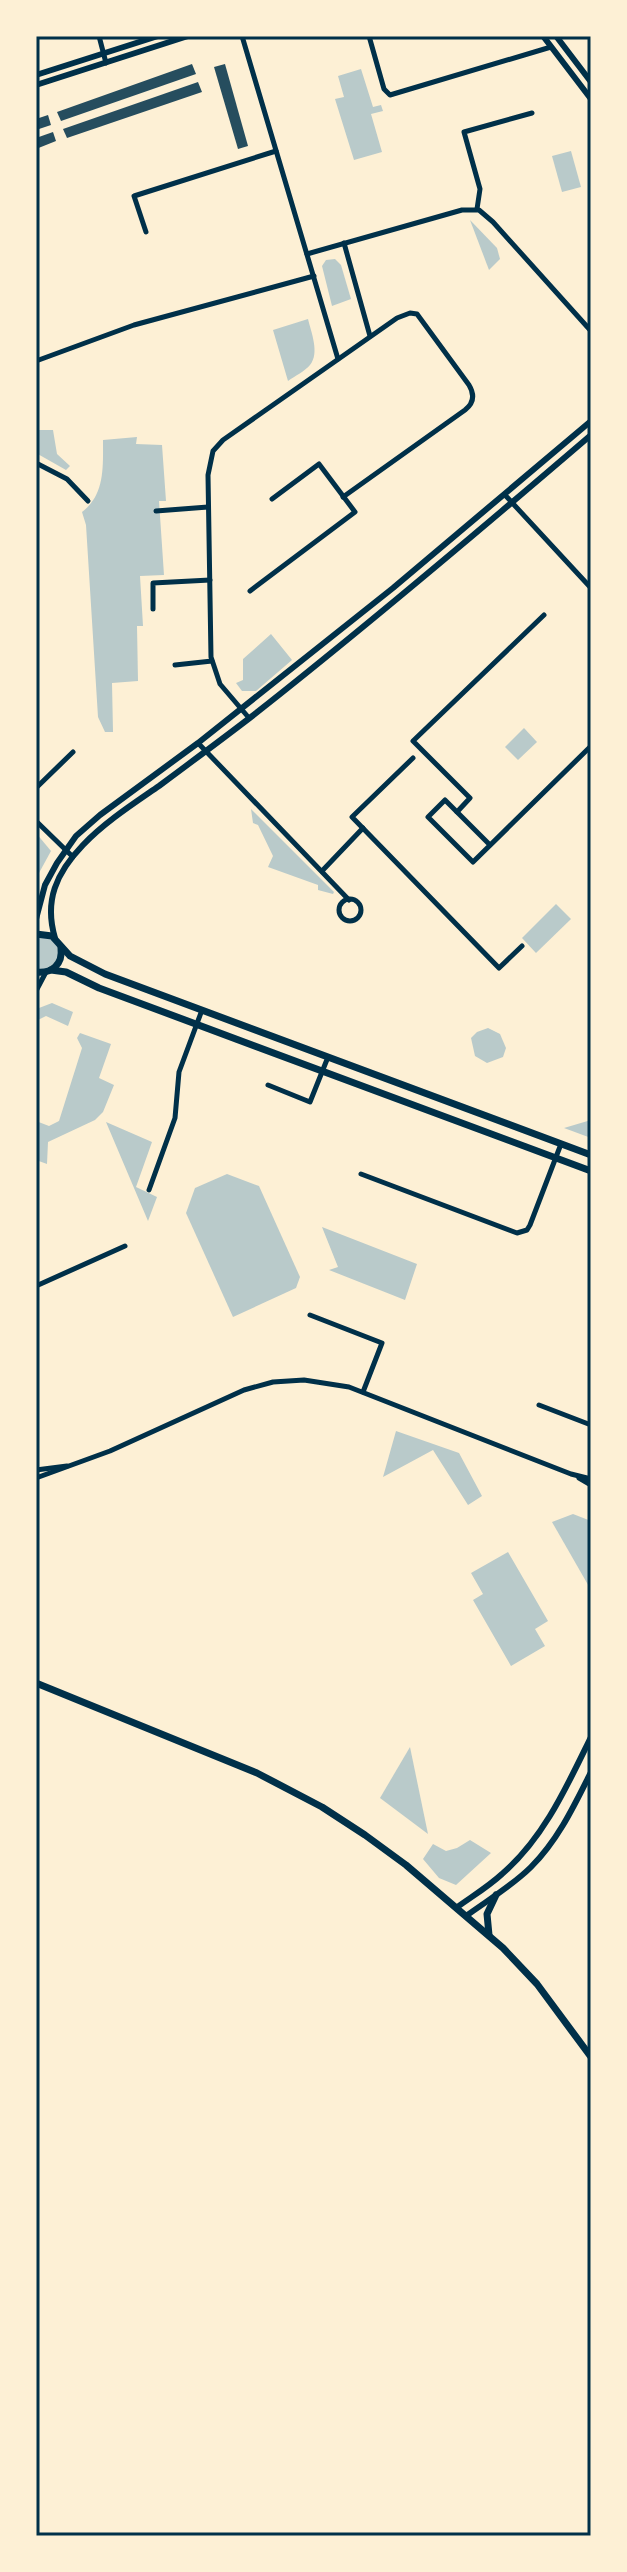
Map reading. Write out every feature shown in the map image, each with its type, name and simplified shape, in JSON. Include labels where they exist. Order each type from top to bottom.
[{"type":"main road","points":[[36,934],[45,933],[55,938],[75,960],[92,969],[591,1155]]},
{"type":"main road","points":[[48,971],[61,959],[61,946]]},
{"type":"main road","points":[[36,972],[66,972],[93,985],[591,1171]]},
{"type":"main road","points":[[36,1683],[237,1764],[300,1795],[386,1850],[489,1935],[537,1984],[591,2057]]},
{"type":"main road","points":[[489,1935],[487,1914],[496,1895]]},
{"type":"street","points":[[99,36],[106,63]]},
{"type":"street","points":[[36,75],[158,36]]},
{"type":"street","points":[[36,85],[188,36]]},
{"type":"street","points":[[242,36],[338,359]]},
{"type":"street","points":[[369,36],[384,89],[390,95],[551,47]]},
{"type":"street","points":[[543,36],[591,99]]},
{"type":"street","points":[[556,36],[591,82]]},
{"type":"street","points":[[477,210],[480,189],[464,132],[532,113]]},
{"type":"street","points":[[146,232],[134,196],[276,151]]},
{"type":"street","points":[[307,254],[462,210],[477,210],[493,222],[591,331]]},
{"type":"street","points":[[344,243],[370,336]]},
{"type":"street","points":[[36,361],[134,325],[314,276]]},
{"type":"street","points":[[249,718],[220,684],[212,661],[208,467],[215,447],[401,315],[417,314],[469,385],[473,399],[465,410],[343,497]]},
{"type":"street","points":[[36,919],[45,885],[65,850],[100,815],[241,709],[505,495],[591,421]]},
{"type":"street","points":[[55,938],[49,905],[61,877],[73,857],[106,824],[206,752],[400,598],[591,435]]},
{"type":"street","points":[[36,463],[67,479],[88,501]]},
{"type":"street","points":[[250,591],[355,512],[319,464],[272,499]]},
{"type":"street","points":[[505,495],[591,588]]},
{"type":"street","points":[[156,511],[208,507]]},
{"type":"street","points":[[153,609],[153,583],[210,580]]},
{"type":"street","points":[[457,812],[470,798],[413,741],[544,615]]},
{"type":"street","points":[[175,665],[212,661]]},
{"type":"street","points":[[198,743],[349,900],[357,902],[361,910],[358,917],[351,921],[342,917],[339,911],[343,902],[349,900]]},
{"type":"street","points":[[490,845],[445,800],[428,817],[473,862],[591,746]]},
{"type":"street","points":[[36,788],[73,752]]},
{"type":"street","points":[[413,758],[352,817],[499,968],[522,946]]},
{"type":"street","points":[[36,821],[73,857]]},
{"type":"street","points":[[322,871],[363,828]]},
{"type":"street","points":[[36,991],[48,971]]},
{"type":"street","points":[[149,1190],[173,1125],[178,1079],[202,1010]]},
{"type":"street","points":[[268,1085],[310,1102],[328,1057]]},
{"type":"street","points":[[361,1174],[517,1233],[527,1230],[530,1225],[561,1144]]},
{"type":"street","points":[[36,1286],[125,1246]]},
{"type":"street","points":[[310,1315],[382,1343],[363,1392]]},
{"type":"street","points":[[36,1478],[79,1463],[258,1385],[288,1380],[319,1381],[363,1392],[591,1482]]},
{"type":"street","points":[[539,1405],[591,1425]]},
{"type":"street","points":[[36,1470],[79,1463]]},
{"type":"street","points":[[456,1908],[502,1875],[529,1845],[554,1809],[591,1737]]},
{"type":"street","points":[[466,1916],[530,1869],[546,1851],[569,1816],[591,1772]]},
{"type":"shaded area","points":[[361,69],[373,107],[381,105],[383,111],[371,114],[382,152],[354,160],[335,99],[344,97],[338,76]]},
{"type":"shaded area","points":[[571,151],[581,187],[562,192],[552,156]]},
{"type":"shaded area","points":[[470,220],[497,248],[500,259],[489,270]]},
{"type":"shaded area","points":[[335,259],[341,265],[351,299],[332,306],[322,266],[326,260]]},
{"type":"shaded area","points":[[308,319],[314,342],[313,360],[288,381],[273,330]]},
{"type":"shaded area","points":[[36,428],[53,430],[57,454],[70,466],[66,470],[36,453]]},
{"type":"shaded area","points":[[137,437],[136,444],[162,445],[166,501],[159,501],[164,575],[140,576],[143,626],[137,626],[138,681],[112,683],[113,732],[105,732],[98,717],[86,525],[82,512],[99,489],[103,440]]},
{"type":"shaded area","points":[[271,634],[292,660],[256,691],[242,691],[236,683],[243,680],[243,659]]},
{"type":"shaded area","points":[[524,728],[537,742],[518,760],[505,747]]},
{"type":"shaded area","points":[[251,809],[333,894],[318,890],[318,885],[268,867],[273,856],[258,825],[253,823]]},
{"type":"shaded area","points":[[36,833],[51,851],[39,873],[36,871]]},
{"type":"shaded area","points":[[556,904],[571,919],[536,953],[522,938]]},
{"type":"shaded area","points":[[36,937],[51,938],[59,948],[57,961],[47,969],[36,969]]},
{"type":"shaded area","points":[[52,1003],[73,1012],[68,1026],[46,1016],[36,1021],[36,1005],[39,1008]]},
{"type":"shaded area","points":[[488,1028],[500,1034],[506,1048],[503,1057],[487,1063],[475,1056],[471,1038]]},
{"type":"shaded area","points":[[80,1033],[111,1044],[99,1078],[114,1085],[103,1112],[95,1120],[48,1142],[47,1164],[36,1160],[36,1121],[49,1126],[59,1121],[82,1048],[77,1038]]},
{"type":"shaded area","points":[[591,1120],[591,1138],[564,1128]]},
{"type":"shaded area","points":[[106,1122],[152,1142],[136,1187],[157,1197],[148,1221]]},
{"type":"shaded area","points":[[227,1174],[259,1186],[300,1277],[296,1288],[233,1317],[186,1213],[195,1188]]},
{"type":"shaded area","points":[[322,1227],[417,1264],[405,1300],[329,1270],[338,1267]]},
{"type":"shaded area","points":[[396,1431],[459,1453],[482,1496],[468,1505],[433,1450],[383,1477]]},
{"type":"shaded area","points":[[573,1514],[591,1521],[591,1590],[552,1522]]},
{"type":"shaded area","points":[[508,1552],[548,1621],[535,1629],[545,1646],[511,1666],[473,1600],[483,1594],[471,1573]]},
{"type":"shaded area","points":[[410,1747],[428,1834],[380,1798]]},
{"type":"shaded area","points":[[470,1840],[491,1853],[456,1885],[439,1878],[423,1859],[433,1844],[446,1851]]},
{"type":"building","points":[[192,64],[196,74],[61,121],[57,112]]},
{"type":"building","points":[[225,64],[248,146],[238,149],[214,67]]},
{"type":"building","points":[[198,82],[202,92],[67,138],[63,129]]},
{"type":"building","points":[[48,115],[51,125],[36,130],[36,119]]},
{"type":"building","points":[[53,132],[56,141],[36,149],[36,138]]}]
